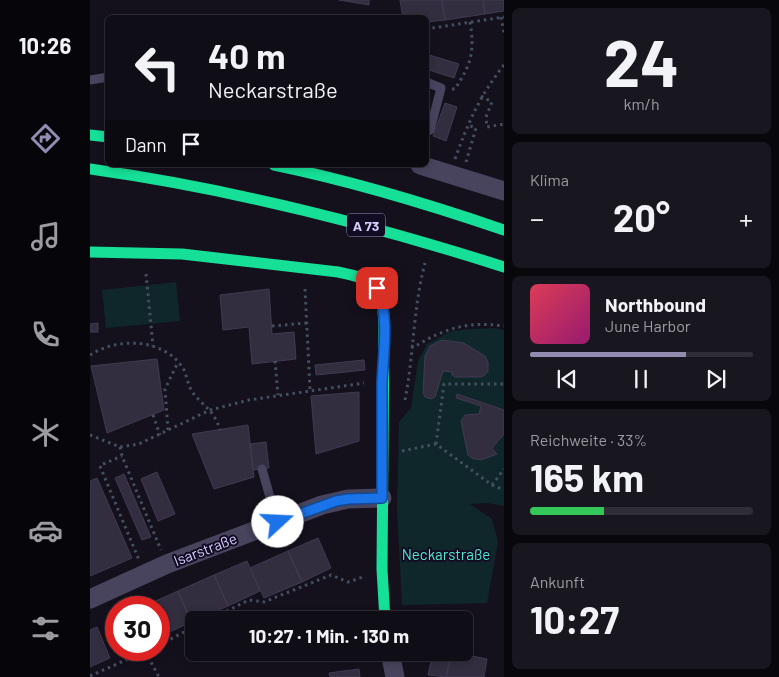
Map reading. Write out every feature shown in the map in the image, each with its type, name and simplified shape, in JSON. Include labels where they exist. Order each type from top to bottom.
[{"type":"main road","points":[[90,135],[105,137]]},
{"type":"main road","name":"A 73","points":[[283,167],[320,175],[429,205],[504,230]]},
{"type":"main road","name":"A 73","points":[[90,169],[153,176],[341,218],[442,246],[504,267]]},
{"type":"main road","points":[[144,189],[226,192]]},
{"type":"main road","points":[[90,252],[182,254],[235,259],[362,277],[377,288],[383,306],[382,569],[384,611]]},
{"type":"street","points":[[428,168],[458,170],[504,191]]},
{"type":"street","name":"Isarstraße","points":[[90,599],[167,564],[336,501],[382,498]]},
{"type":"street","points":[[392,661],[395,677]]},
{"type":"lane","points":[[90,80],[105,78]]},
{"type":"lane","points":[[429,83],[441,88],[430,130]]},
{"type":"lane","points":[[262,469],[278,522]]},
{"type":"path","points":[[429,29],[503,17],[504,32]]},
{"type":"path","points":[[440,90],[455,89],[464,76],[472,53],[470,22]]},
{"type":"path","points":[[458,170],[468,125],[481,96],[504,65]]},
{"type":"path","points":[[481,96],[492,102],[486,117],[488,127],[504,124]]},
{"type":"path","points":[[468,125],[476,128],[471,146]]},
{"type":"path","points":[[144,253],[153,346]]},
{"type":"path","points":[[404,404],[419,286],[425,262]]},
{"type":"path","points":[[306,268],[304,283],[310,390]]},
{"type":"path","points":[[272,326],[306,323]]},
{"type":"path","points":[[411,346],[414,347],[447,330],[460,326],[474,324],[504,326]]},
{"type":"path","points":[[90,356],[114,344],[133,343],[153,346],[171,355],[183,369],[192,392],[216,417],[220,430]]},
{"type":"path","points":[[275,361],[278,395]]},
{"type":"path","points":[[168,430],[165,389],[178,362]]},
{"type":"path","points":[[90,434],[120,447],[139,444],[210,410],[249,400],[382,380]]},
{"type":"path","points":[[436,444],[444,384],[504,384]]},
{"type":"path","points":[[152,415],[160,435]]},
{"type":"path","points":[[382,454],[436,444],[492,485],[504,490]]},
{"type":"path","points":[[120,447],[167,564]]},
{"type":"path","points":[[122,456],[101,465],[145,574]]},
{"type":"path","points":[[492,485],[504,469]]},
{"type":"path","points":[[227,611],[250,600],[264,602],[331,575],[348,582],[382,569]]},
{"type":"path","points":[[170,639],[185,631]]},
{"type":"path","points":[[90,676],[122,661]]},
{"type":"path","points":[[151,661],[158,677]]},
{"type":"green space","points":[[176,282],[180,321],[106,328],[102,290]]},
{"type":"green space","name":"Neckarstraße","points":[[493,328],[504,330],[504,506],[488,503],[470,504],[492,519],[498,542],[487,603],[402,605],[397,508],[399,422],[411,408],[418,361],[427,344],[451,331]]},
{"type":"building","points":[[339,0],[369,0],[369,5]]},
{"type":"building","points":[[400,0],[442,0],[445,20],[429,22],[429,15],[402,15]]},
{"type":"building","points":[[442,0],[483,0],[485,14],[445,20]]},
{"type":"building","points":[[483,0],[504,0],[504,11],[485,14]]},
{"type":"building","points":[[429,55],[459,64],[454,78],[429,70]]},
{"type":"building","points":[[445,103],[457,107],[446,141],[433,136]]},
{"type":"building","points":[[269,289],[272,334],[294,332],[296,359],[252,364],[249,327],[223,330],[220,295]]},
{"type":"building","points":[[98,323],[98,332],[90,332],[90,324]]},
{"type":"building","points":[[442,340],[464,343],[485,356],[488,362],[488,371],[481,377],[455,377],[452,375],[452,372],[443,371],[435,397],[431,399],[425,397],[423,393],[425,356],[430,346]]},
{"type":"building","points":[[157,359],[164,410],[107,433],[91,366]]},
{"type":"building","points":[[364,360],[365,370],[316,375],[315,365]]},
{"type":"building","points":[[359,392],[359,441],[316,454],[311,396]]},
{"type":"building","points":[[457,394],[504,410],[504,434],[492,448],[497,454],[481,460],[468,455],[461,421],[465,415],[479,414],[481,406],[456,398]]},
{"type":"building","points":[[248,425],[254,477],[214,489],[192,434]]},
{"type":"building","points":[[266,442],[269,468],[253,470],[250,444]]},
{"type":"building","points":[[157,472],[175,514],[158,521],[141,479]]},
{"type":"building","points":[[124,474],[151,537],[142,540],[115,478]]},
{"type":"building","points":[[97,478],[132,558],[90,576],[90,481]]},
{"type":"building","points":[[318,538],[331,568],[302,582],[288,551]]},
{"type":"building","points":[[288,551],[302,582],[264,598],[250,568]]},
{"type":"building","points":[[247,561],[260,591],[228,606],[214,575]]},
{"type":"building","points":[[214,575],[228,606],[216,611],[186,611],[178,591]]},
{"type":"building","points":[[178,591],[186,611],[185,625],[170,632],[170,596],[167,596]]},
{"type":"building","points":[[97,627],[105,646],[105,660],[90,667],[90,630]]},
{"type":"building","points":[[473,656],[487,659],[484,677],[446,677],[450,661],[473,661]]},
{"type":"building","points":[[431,661],[450,661],[446,677],[428,675]]},
{"type":"building","points":[[359,669],[360,677],[330,677],[329,673]]},
{"type":"traffic: fast","points":[[90,135],[105,137]]},
{"type":"traffic: fast","points":[[283,167],[390,194],[504,230]]},
{"type":"traffic: fast","points":[[90,169],[143,177],[299,209],[401,236],[504,267]]},
{"type":"traffic: fast","points":[[90,252],[182,254],[338,272],[361,278],[375,286],[381,301],[384,325],[382,569],[384,611]]},
{"type":"route","points":[[278,522],[336,501],[382,498],[384,324],[383,306],[377,288]]}]
